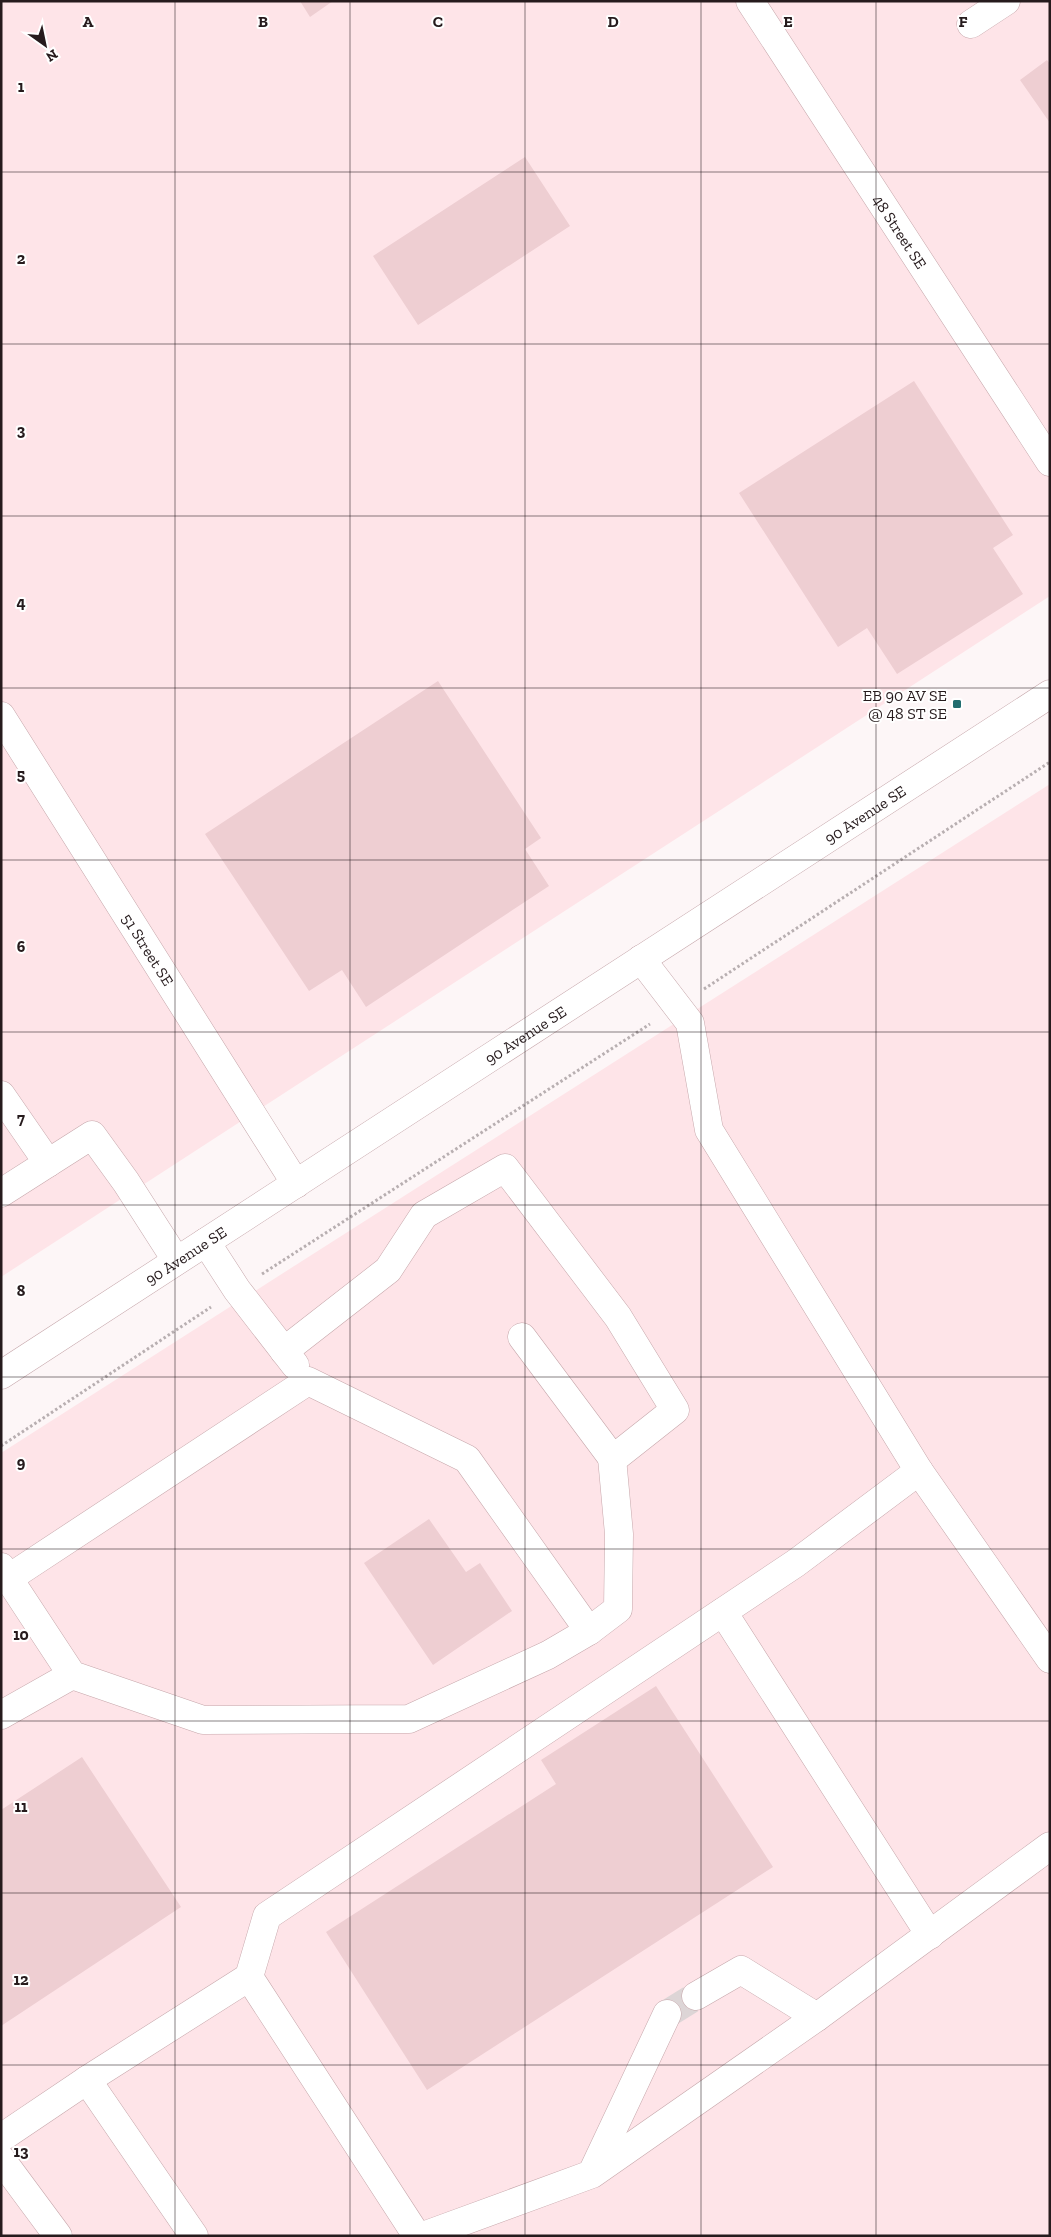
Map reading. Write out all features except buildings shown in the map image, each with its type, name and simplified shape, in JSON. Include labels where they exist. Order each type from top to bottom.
[{"type":"street","name":"48 Street SE","points":[[750,1],[1050,462]]},
{"type":"street","points":[[971,24],[1006,1]]},
{"type":"street","name":"90 Avenue SE","points":[[1,1375],[1050,694]]},
{"type":"street","name":"51 Street SE","points":[[1,716],[296,1184]]},
{"type":"street","points":[[641,959],[690,1022],[709,1130],[919,1470],[1050,1659]]},
{"type":"street","points":[[1,1095],[48,1162]]},
{"type":"street","points":[[1,1193],[92,1135],[126,1182],[176,1260]]},
{"type":"street","points":[[284,1351],[388,1270],[424,1215],[505,1168],[618,1317],[675,1410],[612,1458]]},
{"type":"street","points":[[206,1242],[237,1290],[308,1381],[468,1459],[589,1630]]},
{"type":"street","points":[[308,1381],[5,1573],[72,1675],[203,1720],[409,1719],[548,1655],[589,1630],[618,1608],[619,1534],[612,1458],[522,1336]]},
{"type":"street","points":[[1,2138],[87,2080],[249,1977],[267,1916],[796,1563],[919,1470]]},
{"type":"street","points":[[723,1612],[930,1935]]},
{"type":"street","points":[[1,1715],[72,1675]]},
{"type":"street","points":[[422,2236],[592,2174],[817,2017],[1050,1846]]},
{"type":"street","points":[[696,1996],[741,1970],[817,2017]]},
{"type":"street","points":[[249,1977],[417,2236]]},
{"type":"street","points":[[592,2174],[667,2014]]},
{"type":"street","points":[[87,2080],[194,2236]]},
{"type":"street","points":[[1,2159],[58,2236]]},
{"type":"path","points":[[1,1446],[237,1290],[1050,762]]},
{"type":"shaded area","points":[[1,1],[1050,1],[1050,596],[1,1277]]},
{"type":"shaded area","points":[[1050,784],[1050,2236],[1,2236],[1,1453]]},
{"type":"tunnel","points":[[667,2014],[696,1996]]},
{"type":"place","name":"EB 90 AV SE @ 48 ST SE","points":[[957,704]]}]
